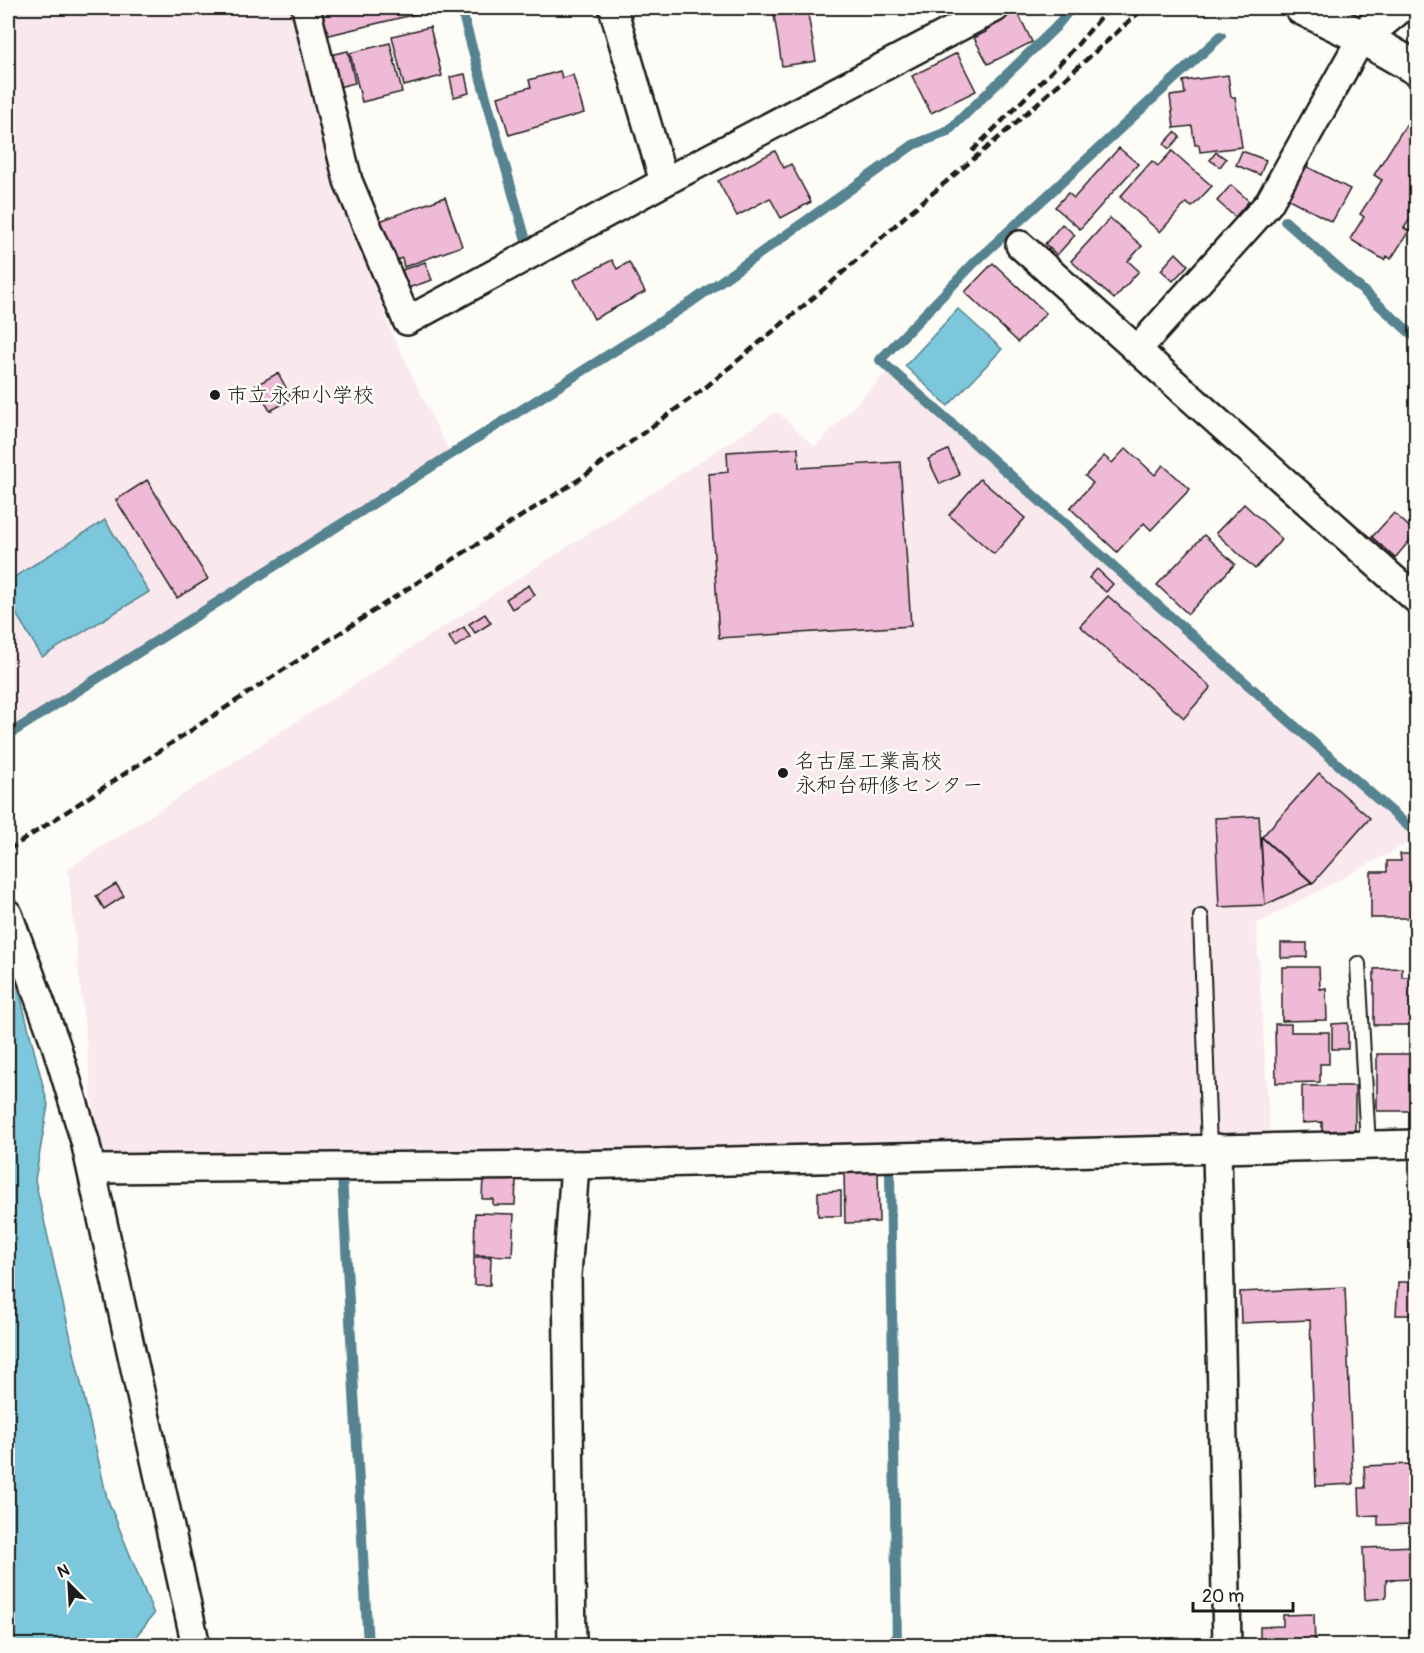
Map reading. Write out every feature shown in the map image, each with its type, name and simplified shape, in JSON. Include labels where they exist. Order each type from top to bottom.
[{"type":"main road","points":[[1302,8],[1362,37],[1416,68]]},
{"type":"main road","points":[[1362,37],[1397,8]]},
{"type":"street","points":[[306,8],[348,181],[407,321],[664,182],[995,8]]},
{"type":"street","points":[[613,8],[664,182]]},
{"type":"street","points":[[1137,350],[1269,203],[1362,37]]},
{"type":"street","points":[[1020,245],[1416,599]]},
{"type":"street","points":[[8,914],[56,1045],[92,1169],[196,1646]]},
{"type":"street","points":[[92,1169],[575,1165],[1416,1144]]},
{"type":"street","points":[[1213,1148],[1227,1646]]},
{"type":"street","points":[[572,1646],[567,1275],[575,1165]]},
{"type":"lane","points":[[1201,917],[1213,1148]]},
{"type":"lane","points":[[1358,964],[1368,1145]]},
{"type":"shaded area","name":"市立永和小学校","points":[[8,8],[295,8],[338,183],[392,334],[451,456],[8,735]]},
{"type":"shaded area","name":"名古屋工業高校 永和台研修センター","points":[[890,369],[1416,833],[1416,839],[1256,924],[1270,1137],[101,1163],[68,869],[777,412],[815,447]]},
{"type":"water","points":[[958,309],[1002,349],[948,406],[905,366]]},
{"type":"water","points":[[105,520],[149,592],[42,657],[8,600],[8,581]]},
{"type":"water","points":[[8,969],[18,987],[48,1105],[35,1180],[107,1498],[154,1614],[129,1645],[8,1645]]},
{"type":"building","points":[[318,8],[441,8],[325,36]]},
{"type":"building","points":[[773,8],[807,8],[816,61],[782,66]]},
{"type":"building","points":[[1017,11],[1032,42],[988,64],[974,38],[986,32],[984,28]]},
{"type":"building","points":[[430,27],[442,76],[404,86],[392,36]]},
{"type":"building","points":[[390,43],[402,92],[362,102],[350,53]]},
{"type":"building","points":[[348,51],[355,83],[338,87],[330,55]]},
{"type":"building","points":[[957,53],[976,91],[931,113],[912,76]]},
{"type":"building","points":[[560,71],[562,78],[573,75],[584,113],[509,135],[498,97],[531,87],[529,80]]},
{"type":"building","points":[[465,74],[469,93],[454,97],[450,77]]},
{"type":"building","points":[[1228,75],[1231,97],[1235,97],[1242,147],[1200,152],[1199,145],[1195,145],[1192,126],[1174,128],[1170,96],[1185,94],[1183,81]]},
{"type":"building","points":[[1416,109],[1416,219],[1412,216],[1404,228],[1409,231],[1391,259],[1387,256],[1384,260],[1350,239],[1364,217],[1360,214],[1382,180],[1374,175]]},
{"type":"building","points":[[1175,132],[1180,137],[1169,149],[1164,144]]},
{"type":"building","points":[[1119,148],[1138,164],[1080,229],[1055,207],[1068,193],[1074,198]]},
{"type":"building","points":[[775,151],[784,168],[791,164],[811,202],[781,218],[770,198],[737,216],[718,181]]},
{"type":"building","points":[[1172,151],[1212,186],[1192,207],[1186,203],[1160,232],[1120,197],[1152,161],[1158,166]]},
{"type":"building","points":[[1242,151],[1266,160],[1260,175],[1236,165]]},
{"type":"building","points":[[1216,152],[1226,159],[1220,167],[1210,160]]},
{"type":"building","points":[[1302,164],[1350,189],[1332,222],[1285,197]]},
{"type":"building","points":[[1231,185],[1249,201],[1235,217],[1217,201]]},
{"type":"building","points":[[445,197],[462,246],[404,267],[402,258],[392,262],[377,222]]},
{"type":"building","points":[[1110,218],[1142,246],[1128,261],[1139,271],[1114,299],[1071,261]]},
{"type":"building","points":[[1062,224],[1075,235],[1057,255],[1045,244]]},
{"type":"building","points":[[1176,253],[1188,265],[1173,281],[1161,270]]},
{"type":"building","points":[[612,260],[617,269],[629,262],[645,292],[594,319],[574,280]]},
{"type":"building","points":[[425,262],[432,280],[408,288],[402,270]]},
{"type":"building","points":[[993,263],[1046,313],[1018,342],[965,292]]},
{"type":"building","points":[[278,373],[292,399],[270,411],[256,385]]},
{"type":"building","points":[[798,448],[799,468],[900,462],[911,626],[719,638],[709,474],[728,472],[727,452]]},
{"type":"building","points":[[1126,448],[1155,475],[1163,465],[1190,489],[1151,530],[1144,523],[1117,552],[1070,508],[1093,483],[1085,476],[1104,456],[1112,463]]},
{"type":"building","points":[[948,450],[960,475],[940,484],[928,459]]},
{"type":"building","points":[[980,479],[1025,518],[994,554],[949,515]]},
{"type":"building","points":[[147,480],[208,579],[177,598],[116,500]]},
{"type":"building","points":[[1244,504],[1282,539],[1255,569],[1216,533]]},
{"type":"building","points":[[1394,513],[1416,533],[1395,558],[1372,537]]},
{"type":"building","points":[[1204,535],[1235,564],[1188,614],[1157,585]]},
{"type":"building","points":[[1097,569],[1113,584],[1106,592],[1089,578]]},
{"type":"building","points":[[529,585],[535,595],[512,609],[506,599]]},
{"type":"building","points":[[1108,596],[1211,687],[1184,718],[1080,626]]},
{"type":"building","points":[[485,614],[491,623],[475,633],[469,624]]},
{"type":"building","points":[[464,627],[470,637],[455,647],[449,637]]},
{"type":"building","points":[[1319,773],[1370,818],[1313,883],[1262,837]]},
{"type":"building","points":[[1259,816],[1265,905],[1219,907],[1215,818]]},
{"type":"building","points":[[1261,837],[1312,883],[1265,905]]},
{"type":"building","points":[[1400,854],[1416,854],[1416,918],[1371,918],[1371,872],[1387,872],[1387,861],[1401,861]]},
{"type":"building","points":[[116,884],[124,896],[104,909],[96,896]]},
{"type":"building","points":[[1281,943],[1307,943],[1307,957],[1281,958]]},
{"type":"building","points":[[1282,967],[1319,967],[1320,989],[1326,988],[1327,1020],[1282,1021]]},
{"type":"building","points":[[1402,968],[1402,977],[1416,977],[1416,1025],[1374,1025],[1374,969]]},
{"type":"building","points":[[1348,1023],[1348,1049],[1332,1049],[1332,1024]]},
{"type":"building","points":[[1275,1024],[1291,1024],[1291,1032],[1329,1032],[1329,1064],[1320,1064],[1320,1082],[1276,1083]]},
{"type":"building","points":[[1377,1054],[1416,1054],[1416,1096],[1412,1096],[1412,1111],[1377,1111]]},
{"type":"building","points":[[1302,1086],[1355,1086],[1355,1130],[1322,1131],[1322,1122],[1302,1123]]},
{"type":"building","points":[[878,1169],[879,1222],[845,1223],[844,1170]]},
{"type":"building","points":[[483,1177],[516,1179],[515,1205],[493,1205],[493,1199],[482,1199]]},
{"type":"building","points":[[841,1191],[841,1216],[818,1216],[818,1192]]},
{"type":"building","points":[[475,1213],[514,1214],[512,1256],[474,1255]]},
{"type":"building","points":[[474,1257],[491,1257],[490,1285],[474,1285]]},
{"type":"building","points":[[1398,1282],[1416,1282],[1416,1315],[1396,1315]]},
{"type":"building","points":[[1345,1287],[1353,1484],[1316,1486],[1310,1320],[1241,1323],[1240,1292]]},
{"type":"building","points":[[1412,1464],[1414,1524],[1378,1525],[1378,1515],[1360,1516],[1359,1488],[1365,1488],[1364,1466]]},
{"type":"building","points":[[1416,1546],[1416,1579],[1386,1580],[1386,1598],[1365,1600],[1363,1548]]},
{"type":"building","points":[[1314,1614],[1315,1646],[1260,1646],[1260,1627],[1283,1626],[1283,1615]]},
{"type":"building","points":[[499,1642],[518,1642],[518,1646],[499,1646]]},
{"type":"waterway","points":[[461,8],[527,244]]},
{"type":"waterway","points":[[8,735],[690,303],[913,145],[947,132],[1055,28],[1071,8]]},
{"type":"waterway","points":[[1221,36],[975,262],[880,360],[1416,833]]},
{"type":"waterway","points":[[1285,221],[1416,338]]},
{"type":"waterway","points":[[890,1172],[897,1646]]},
{"type":"waterway","points":[[342,1175],[368,1646]]},
{"type":"railway","points":[[972,151],[1072,51],[1109,8]]},
{"type":"railway","points":[[8,850],[427,576],[583,477],[706,387],[831,283],[1144,8]]},
{"type":"place","name":"市立永和小学校","points":[[215,395]]},
{"type":"place","name":"名古屋工業高校 永和台研修センター","points":[[783,773]]}]
